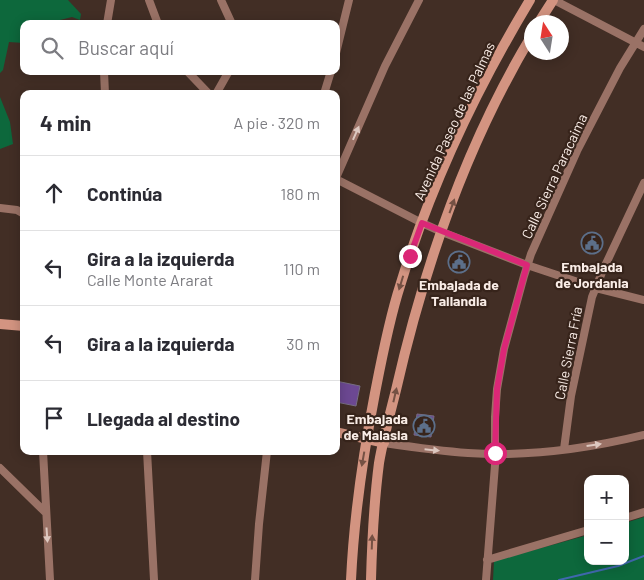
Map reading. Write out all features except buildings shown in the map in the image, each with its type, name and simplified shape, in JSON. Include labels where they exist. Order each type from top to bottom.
[{"type":"main road","name":"Avenida Paseo de las Palmas","points":[[352,580],[355,514],[366,439],[392,316],[402,279],[440,178],[480,92],[530,0]]},
{"type":"main road","points":[[543,15],[553,0]]},
{"type":"main road","points":[[371,580],[373,513],[379,460],[410,334],[432,258],[461,181],[490,113],[524,49]]},
{"type":"main road","points":[[0,324],[20,326]]},
{"type":"main road","points":[[340,433],[384,443]]},
{"type":"street","points":[[108,20],[111,0]]},
{"type":"street","points":[[149,0],[156,20]]},
{"type":"street","points":[[222,0],[230,20]]},
{"type":"street","points":[[340,38],[350,0]]},
{"type":"street","points":[[340,169],[385,66],[419,0]]},
{"type":"street","points":[[553,0],[644,47]]},
{"type":"street","name":"Calle Sierra Paracaima","points":[[486,580],[495,453],[497,389],[504,349],[527,265],[577,151],[644,29]]},
{"type":"street","points":[[104,75],[105,90]]},
{"type":"street","points":[[191,75],[205,90]]},
{"type":"street","points":[[218,90],[227,75]]},
{"type":"street","points":[[325,90],[331,75]]},
{"type":"street","points":[[340,180],[442,232],[527,265],[596,288],[644,300]]},
{"type":"street","name":"Calle Sierra Fría","points":[[564,449],[572,396],[596,288],[644,183]]},
{"type":"street","points":[[0,208],[20,212]]},
{"type":"street","points":[[384,443],[448,452],[495,453],[564,449],[644,435]]},
{"type":"street","points":[[43,455],[50,580]]},
{"type":"street","points":[[147,455],[154,580]]},
{"type":"street","points":[[255,580],[258,524],[266,455]]},
{"type":"street","points":[[0,468],[46,513]]},
{"type":"street","points":[[629,517],[644,512]]},
{"type":"street","points":[[487,560],[584,531]]},
{"type":"green space","points":[[0,0],[68,0],[81,14],[80,20],[72,17],[60,20],[20,20],[20,43],[9,42],[3,70],[0,73]]},
{"type":"green space","points":[[0,97],[10,122],[13,144],[0,149]]},
{"type":"green space","points":[[644,517],[644,580],[493,580],[494,561],[584,536],[584,565],[629,565],[629,522]]},
{"type":"waterway","points":[[559,580],[618,566],[644,556]]},
{"type":"place","name":"Embajada de Jordania","points":[[592,243]]},
{"type":"place","name":"Embajada de Tailandia","points":[[459,262]]},
{"type":"place","name":"Embajada de Malasia","points":[[424,426]]},
{"type":"route","points":[[410,256],[422,223],[527,265],[504,349],[497,389],[495,453]]}]
